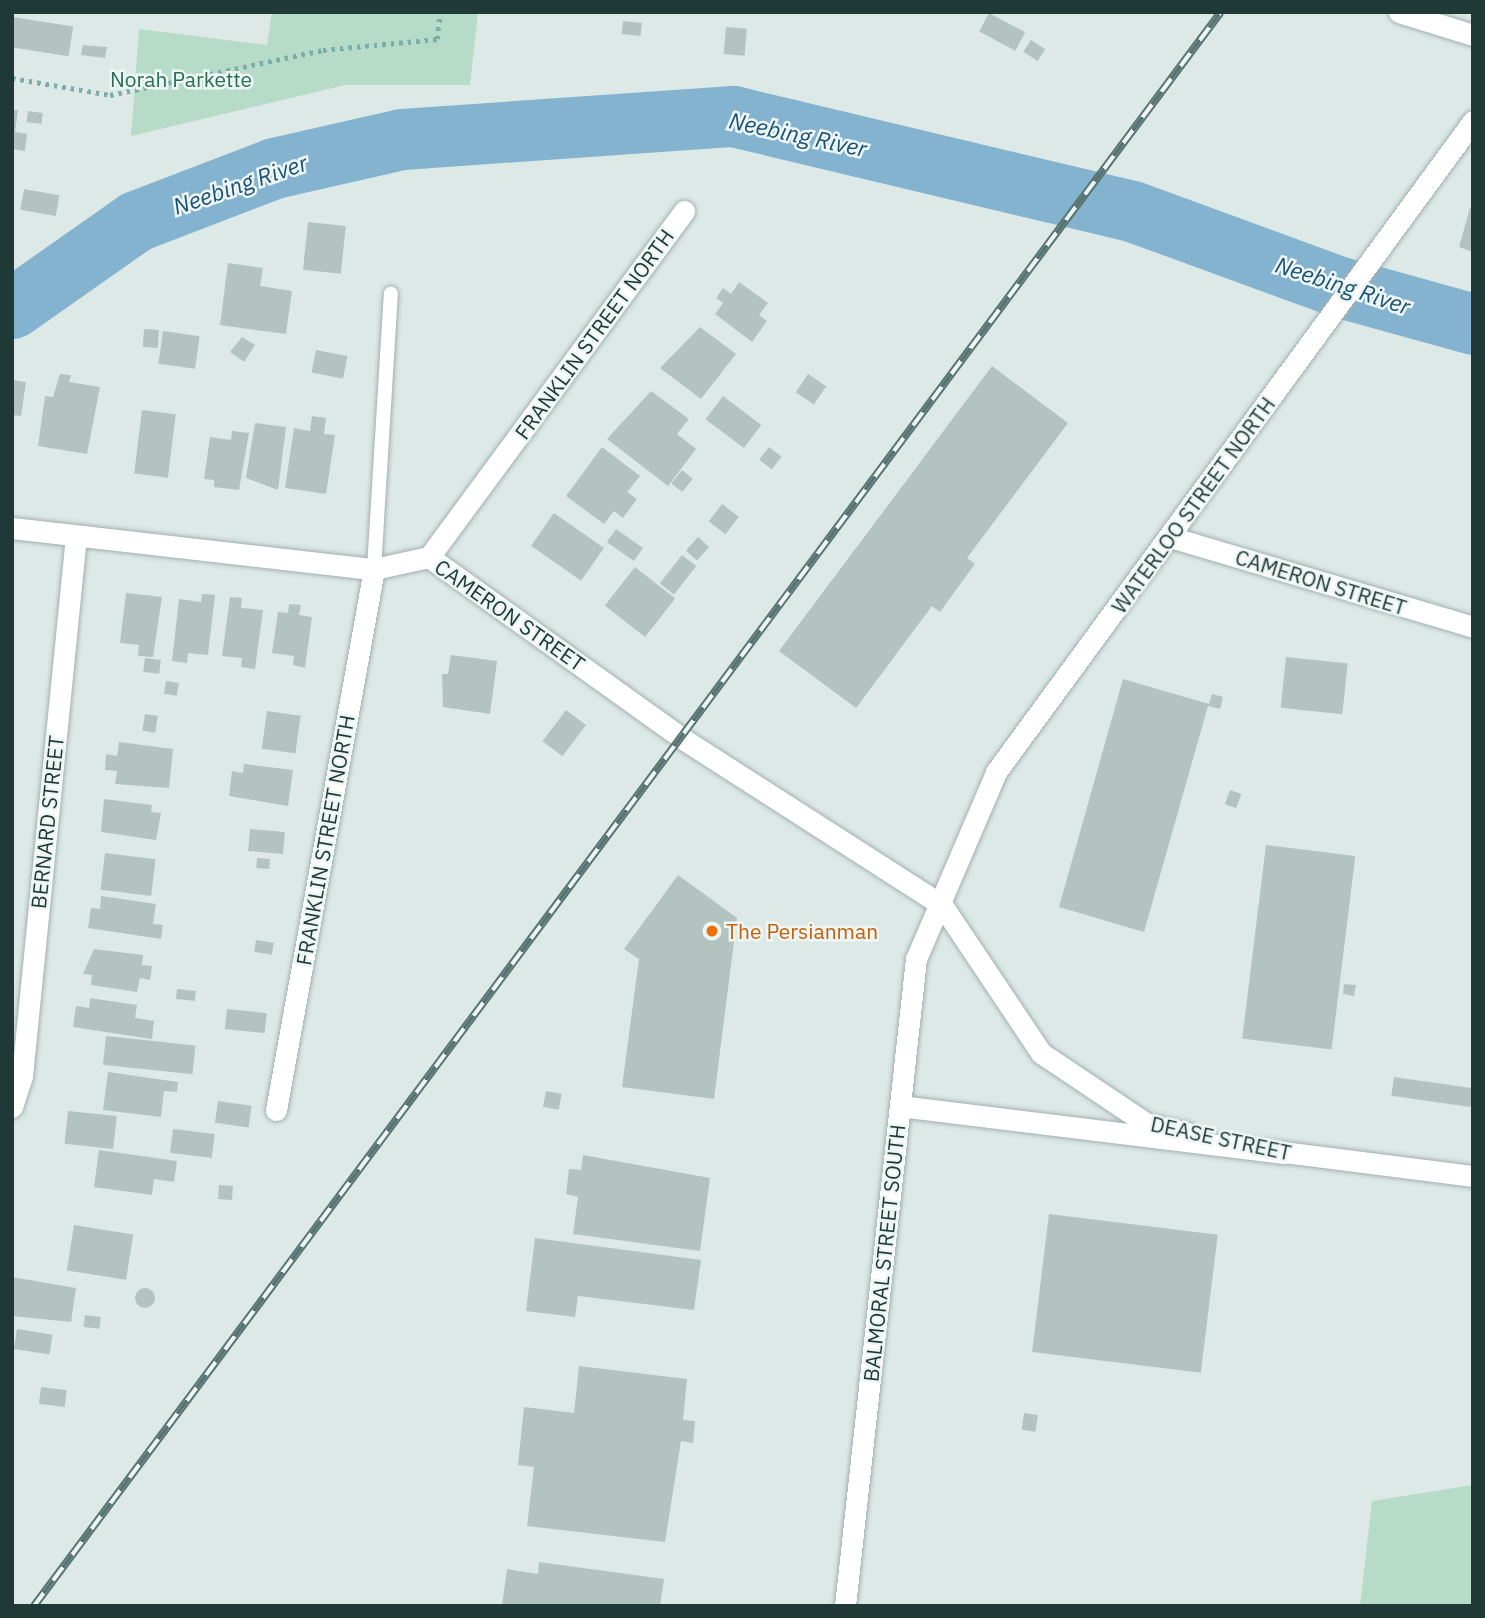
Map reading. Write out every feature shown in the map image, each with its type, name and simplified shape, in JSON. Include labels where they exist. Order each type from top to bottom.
[{"type":"street","points":[[1399,12],[1473,35]]},
{"type":"street","name":"WATERLOO STREET NORTH","points":[[942,905],[996,772],[1406,216],[1473,121]]},
{"type":"street","name":"FRANKLIN STREET NORTH","points":[[429,557],[684,211]]},
{"type":"street","name":"CAMERON STREET","points":[[12,528],[374,569],[429,557],[680,737],[942,905]]},
{"type":"street","name":"BERNARD STREET","points":[[12,1107],[22,1076],[76,536]]},
{"type":"street","name":"CAMERON STREET","points":[[1170,537],[1473,627]]},
{"type":"street","name":"FRANKLIN STREET NORTH","points":[[276,1110],[374,569]]},
{"type":"street","name":"BALMORAL STREET SOUTH","points":[[845,1606],[916,959],[942,905]]},
{"type":"street","name":"DEASE STREET","points":[[942,905],[1041,1053],[1147,1124],[1284,1153],[1473,1176]]},
{"type":"street","points":[[900,1106],[1284,1153]]},
{"type":"lane","points":[[374,569],[391,294]]},
{"type":"path","points":[[12,78],[110,95],[323,50],[437,39],[440,12]]},
{"type":"green space","name":"Norah Parkette","points":[[272,12],[478,12],[470,85],[345,85],[131,136],[139,29],[267,45]]},
{"type":"green space","points":[[1473,1485],[1473,1606],[1360,1606],[1372,1501]]},
{"type":"building","points":[[989,13],[1025,32],[1015,51],[979,32]]},
{"type":"building","points":[[13,17],[73,27],[69,56],[12,47]]},
{"type":"building","points":[[623,21],[642,23],[641,36],[622,34]]},
{"type":"building","points":[[726,27],[747,29],[745,56],[724,54]]},
{"type":"building","points":[[1031,40],[1045,49],[1038,61],[1023,52]]},
{"type":"building","points":[[83,45],[107,47],[105,58],[81,55]]},
{"type":"building","points":[[12,110],[18,110],[15,132],[27,134],[25,151],[12,149]]},
{"type":"building","points":[[28,111],[43,113],[41,124],[26,122]]},
{"type":"building","points":[[24,189],[59,195],[56,216],[20,210]]},
{"type":"building","points":[[1470,208],[1473,209],[1473,252],[1459,247]]},
{"type":"building","points":[[308,222],[346,226],[341,274],[303,270]]},
{"type":"building","points":[[228,263],[263,268],[260,286],[292,291],[286,334],[220,325]]},
{"type":"building","points":[[739,282],[768,303],[759,315],[767,321],[752,342],[715,314],[723,303],[716,298],[723,288],[731,294]]},
{"type":"building","points":[[700,327],[736,354],[701,399],[660,368]]},
{"type":"building","points":[[144,329],[159,330],[158,348],[143,347]]},
{"type":"building","points":[[163,331],[200,336],[195,369],[158,364]]},
{"type":"building","points":[[242,337],[255,345],[244,362],[230,352]]},
{"type":"building","points":[[316,350],[347,356],[343,379],[312,373]]},
{"type":"building","points":[[992,366],[1068,423],[967,558],[975,564],[940,612],[932,606],[856,708],[779,651]]},
{"type":"building","points":[[60,374],[71,375],[69,382],[100,387],[87,454],[38,446],[45,396],[53,397]]},
{"type":"building","points":[[808,374],[826,386],[814,405],[796,392]]},
{"type":"building","points":[[12,380],[26,382],[21,416],[12,415]]},
{"type":"building","points":[[651,391],[689,419],[677,434],[696,449],[668,486],[607,439]]},
{"type":"building","points":[[723,396],[761,425],[744,448],[706,419]]},
{"type":"building","points":[[142,410],[176,414],[168,478],[134,474]]},
{"type":"building","points":[[312,416],[326,418],[324,434],[335,435],[326,494],[285,488],[294,428],[310,431]]},
{"type":"building","points":[[255,423],[286,427],[278,490],[246,478]]},
{"type":"building","points":[[232,431],[249,433],[239,490],[214,487],[214,480],[204,479],[210,437],[231,440]]},
{"type":"building","points":[[602,447],[640,476],[627,492],[637,499],[623,518],[614,511],[604,524],[566,496]]},
{"type":"building","points":[[769,447],[782,457],[772,469],[759,460]]},
{"type":"building","points":[[682,470],[693,479],[682,492],[671,483]]},
{"type":"building","points":[[722,504],[739,517],[726,534],[709,522]]},
{"type":"building","points":[[554,513],[604,548],[581,581],[531,546]]},
{"type":"building","points":[[616,529],[643,548],[634,561],[607,542]]},
{"type":"building","points":[[698,537],[709,547],[697,560],[686,550]]},
{"type":"building","points":[[682,555],[696,566],[674,594],[660,583]]},
{"type":"building","points":[[635,567],[675,598],[645,637],[605,606]]},
{"type":"building","points":[[126,593],[162,597],[153,657],[138,656],[139,645],[120,643]]},
{"type":"building","points":[[202,594],[215,595],[208,655],[188,653],[187,663],[172,661],[179,599],[201,602]]},
{"type":"building","points":[[230,597],[242,598],[241,608],[263,610],[255,669],[241,667],[242,658],[222,656]]},
{"type":"building","points":[[289,604],[301,605],[299,615],[312,617],[305,668],[293,665],[294,656],[272,653],[278,612],[288,613]]},
{"type":"building","points":[[451,655],[497,661],[490,714],[443,707],[442,674],[448,674]]},
{"type":"building","points":[[1286,657],[1348,663],[1342,714],[1281,708]]},
{"type":"building","points":[[145,658],[161,660],[159,674],[143,672]]},
{"type":"building","points":[[1123,679],[1209,704],[1212,694],[1223,697],[1220,709],[1208,706],[1144,932],[1059,907]]},
{"type":"building","points":[[166,681],[179,683],[177,696],[164,694]]},
{"type":"building","points":[[566,710],[586,725],[562,756],[543,741]]},
{"type":"building","points":[[267,711],[301,716],[295,753],[262,749]]},
{"type":"building","points":[[145,714],[158,716],[155,733],[142,731]]},
{"type":"building","points":[[119,742],[173,749],[169,788],[115,784],[117,771],[105,770],[106,754],[117,756]]},
{"type":"building","points":[[244,764],[293,770],[288,806],[229,796],[232,771],[243,773]]},
{"type":"building","points":[[1230,790],[1241,794],[1236,808],[1225,804]]},
{"type":"building","points":[[104,799],[152,805],[151,812],[161,813],[156,840],[101,832]]},
{"type":"building","points":[[250,829],[285,832],[283,854],[248,851]]},
{"type":"building","points":[[1266,845],[1355,856],[1332,1050],[1242,1039]]},
{"type":"building","points":[[105,853],[156,859],[151,896],[100,890]]},
{"type":"building","points":[[257,858],[270,859],[269,869],[256,868]]},
{"type":"building","points":[[678,875],[737,918],[714,1099],[622,1087],[639,959],[624,949]]},
{"type":"building","points":[[101,896],[156,904],[153,924],[163,925],[161,939],[88,928],[91,908],[100,909]]},
{"type":"building","points":[[256,940],[274,943],[272,955],[254,952]]},
{"type":"building","points":[[94,949],[143,955],[142,965],[152,966],[150,980],[140,978],[137,992],[91,985],[92,975],[83,974]]},
{"type":"building","points":[[1344,984],[1356,985],[1354,996],[1343,994]]},
{"type":"building","points":[[177,989],[196,991],[195,1001],[176,999]]},
{"type":"building","points":[[90,998],[137,1005],[135,1018],[154,1021],[152,1039],[73,1027],[76,1006],[89,1008]]},
{"type":"building","points":[[227,1009],[267,1013],[265,1033],[225,1029]]},
{"type":"building","points":[[106,1036],[196,1045],[192,1074],[103,1065]]},
{"type":"building","points":[[108,1072],[178,1082],[177,1092],[164,1091],[161,1117],[103,1110]]},
{"type":"building","points":[[1394,1077],[1473,1088],[1471,1107],[1391,1096]]},
{"type":"building","points":[[546,1091],[562,1094],[559,1110],[543,1107]]},
{"type":"building","points":[[218,1101],[252,1106],[249,1128],[215,1123]]},
{"type":"building","points":[[68,1111],[117,1116],[113,1149],[65,1144]]},
{"type":"building","points":[[173,1129],[215,1134],[212,1158],[170,1153]]},
{"type":"building","points":[[99,1150],[177,1161],[174,1182],[154,1179],[152,1195],[94,1187]]},
{"type":"building","points":[[583,1155],[710,1178],[700,1251],[573,1234],[578,1197],[566,1194],[569,1169],[581,1170]]},
{"type":"building","points":[[219,1185],[233,1186],[232,1200],[218,1199]]},
{"type":"building","points":[[1049,1214],[1218,1235],[1201,1373],[1032,1352]]},
{"type":"building","points":[[74,1225],[133,1234],[126,1280],[67,1270]]},
{"type":"building","points":[[535,1238],[701,1260],[694,1310],[578,1296],[575,1317],[526,1311]]},
{"type":"building","points":[[12,1277],[76,1288],[71,1322],[12,1316]]},
{"type":"building","points":[[141,1288],[149,1288],[155,1298],[149,1308],[141,1308],[135,1302],[135,1294]]},
{"type":"building","points":[[85,1315],[101,1317],[99,1329],[84,1327]]},
{"type":"building","points":[[17,1329],[53,1335],[49,1354],[14,1349]]},
{"type":"building","points":[[579,1366],[687,1379],[683,1420],[695,1421],[693,1443],[681,1441],[665,1542],[527,1526],[534,1467],[518,1465],[524,1407],[574,1413]]},
{"type":"building","points":[[41,1387],[67,1390],[65,1407],[39,1404]]},
{"type":"building","points":[[1024,1413],[1038,1415],[1035,1432],[1022,1430]]},
{"type":"building","points":[[539,1562],[664,1579],[660,1606],[502,1606],[507,1569],[538,1574]]},
{"type":"waterway","name":"Neebing River","points":[[12,308],[136,221],[274,168],[402,139],[733,116],[1132,211],[1340,287],[1473,324]]},
{"type":"railway","points":[[34,1606],[1221,12]]},
{"type":"place","name":"The Persianman","points":[[712,931]]}]
